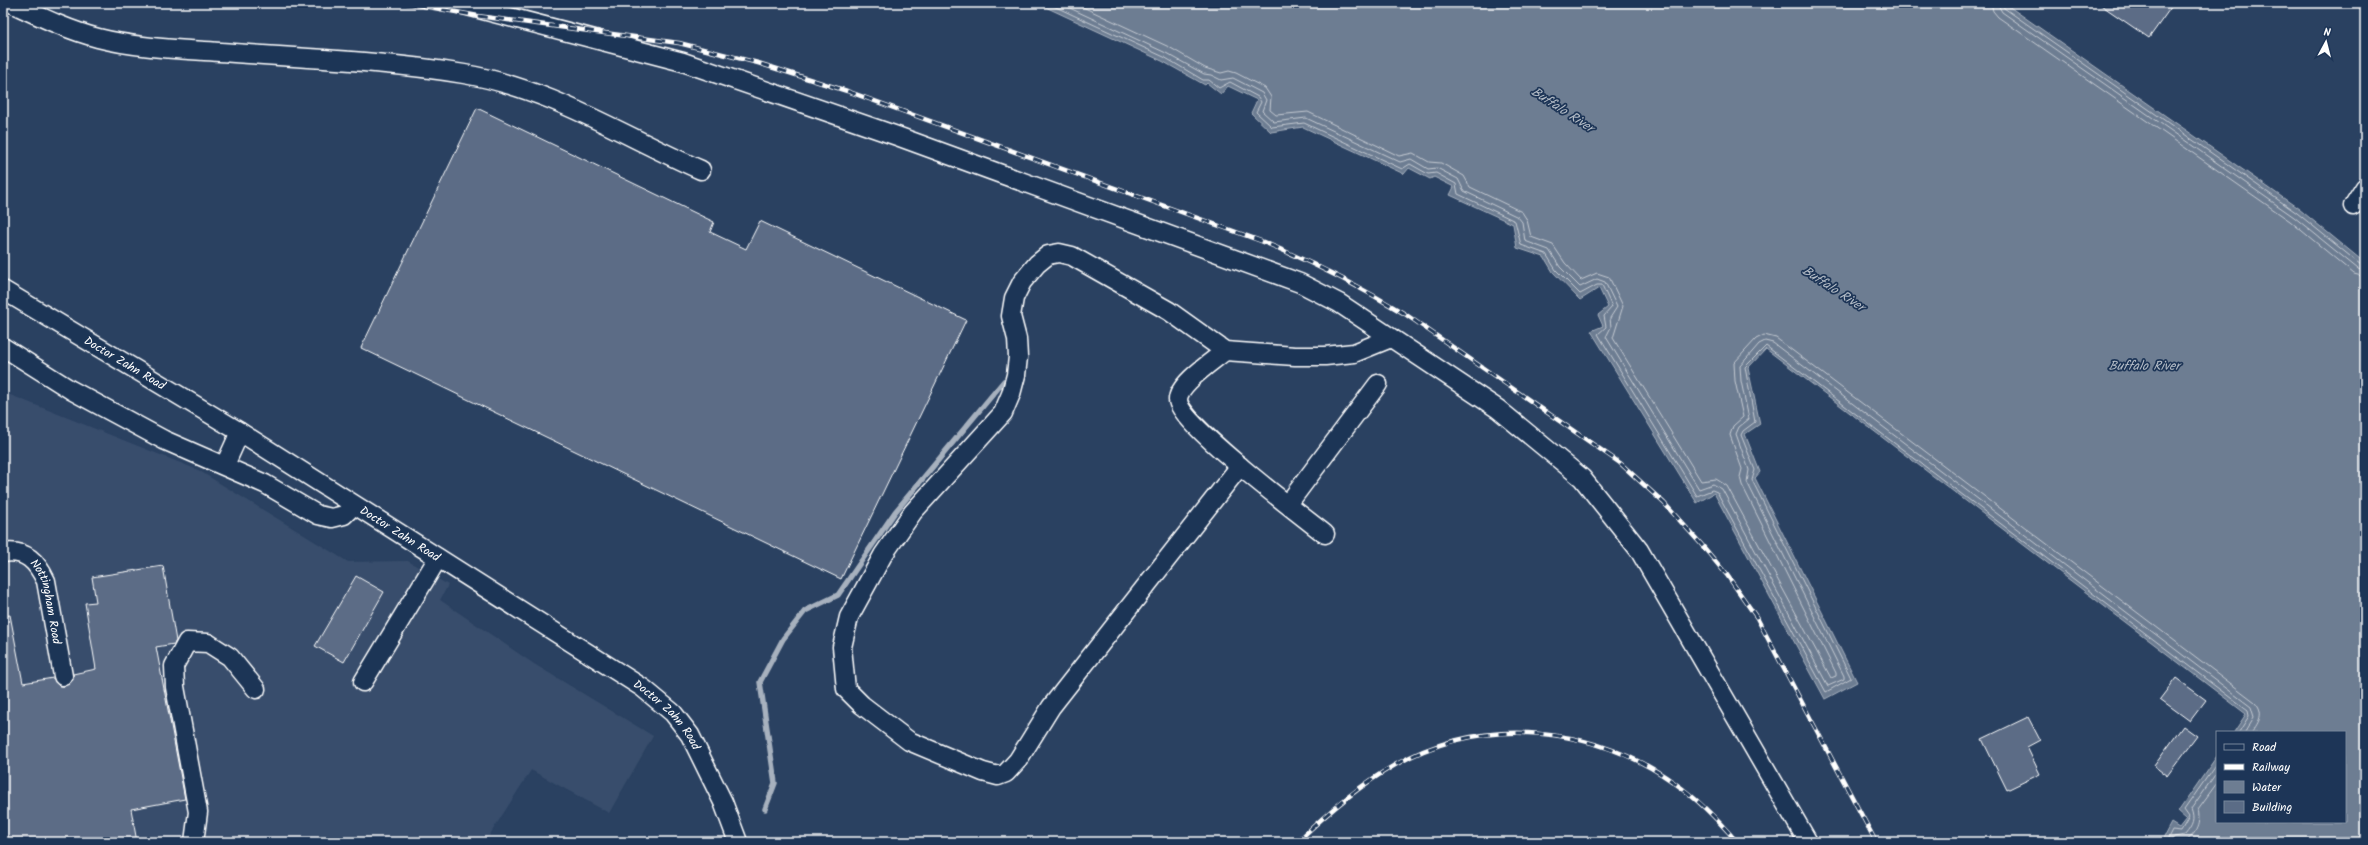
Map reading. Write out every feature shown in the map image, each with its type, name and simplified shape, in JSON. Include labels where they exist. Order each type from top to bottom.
[{"type":"street","points":[[11,3],[74,30],[137,46],[350,62],[463,74],[496,80],[536,93],[615,128],[701,170]]},
{"type":"street","points":[[456,3],[683,62],[897,136],[1300,283],[1339,303],[1498,408],[1582,478],[1639,550],[1808,842]]},
{"type":"street","points":[[2352,206],[2365,187]]},
{"type":"street","points":[[1240,466],[1051,707],[1018,760],[1006,773],[998,776],[982,772],[909,741],[862,705],[846,689],[842,647],[849,617],[883,555],[913,512],[1003,413],[1016,376],[1017,339],[1011,316],[1014,298],[1022,282],[1037,264],[1048,255],[1059,253],[1072,256],[1169,311],[1225,351],[1295,356],[1325,356],[1354,353],[1391,338]]},
{"type":"street","name":"Doctor Zahn Road","points":[[3,290],[240,432],[643,688],[673,713],[690,735],[723,802],[736,840]]},
{"type":"street","points":[[3,347],[71,390],[164,440],[225,465],[265,484],[318,515],[332,518],[344,515],[354,505]]},
{"type":"street","points":[[1225,351],[1189,381],[1180,391],[1178,401],[1184,415],[1240,466],[1325,534]]},
{"type":"street","points":[[1288,504],[1378,384]]},
{"type":"street","points":[[225,465],[240,432]]},
{"type":"street","name":"Nottingham Road","points":[[3,553],[17,553],[30,556],[41,570],[46,581],[62,676]]},
{"type":"street","points":[[363,682],[438,558]]},
{"type":"street","points":[[194,842],[198,812],[175,687],[174,666],[178,656],[187,642],[208,643],[230,657],[256,689]]},
{"type":"shaded area","points":[[3,392],[198,470],[348,562],[408,561],[448,585],[440,600],[534,664],[653,736],[609,813],[531,770],[487,839],[469,842],[3,842]]},
{"type":"water","name":"Buffalo River","points":[[1017,3],[2004,3],[2299,209],[2365,263],[2365,842],[2161,842],[2171,823],[2179,828],[2186,819],[2178,812],[2216,757],[2216,823],[2346,823],[2346,731],[2235,731],[2246,714],[1766,349],[1748,368],[1760,424],[1745,434],[1760,472],[1755,478],[1857,682],[1825,699],[1714,493],[1697,503],[1591,331],[1603,326],[1598,315],[1608,307],[1599,288],[1580,300],[1553,272],[1544,257],[1517,248],[1513,224],[1450,195],[1454,187],[1434,177],[1430,179],[1409,168],[1404,174],[1303,127],[1271,132],[1251,113],[1257,100],[1228,86],[1221,94],[1207,83],[1205,85],[1162,61],[1039,4],[1017,5]]},
{"type":"building","points":[[2098,3],[2174,3],[2149,38]]},
{"type":"building","points":[[477,108],[714,222],[710,232],[746,249],[760,221],[966,320],[841,579],[361,348]]},
{"type":"building","points":[[163,566],[176,641],[174,644],[156,647],[185,799],[131,809],[137,842],[3,842],[3,616],[10,615],[23,683],[53,678],[59,686],[65,686],[73,680],[73,674],[96,669],[85,603],[96,602],[92,577]]},
{"type":"building","points":[[356,576],[384,592],[344,662],[315,646]]},
{"type":"building","points":[[2176,678],[2206,700],[2190,721],[2160,699]]},
{"type":"building","points":[[2028,717],[2040,740],[2027,747],[2040,774],[2007,790],[1982,739]]},
{"type":"building","points":[[2183,726],[2197,736],[2167,776],[2154,766]]},
{"type":"waterway","points":[[765,809],[775,783],[760,682],[783,639],[805,611],[838,595],[895,512],[1004,381]]},
{"type":"railway","points":[[407,3],[478,16],[679,43],[758,63],[847,91],[1261,241],[1353,284],[1405,314],[1620,463],[1664,503],[1727,575],[1757,618],[1876,842]]},
{"type":"railway","points":[[1297,842],[1343,800],[1395,765],[1429,749],[1464,739],[1501,733],[1538,734],[1574,739],[1610,749],[1644,764],[1676,784],[1693,797],[1737,842]]}]
